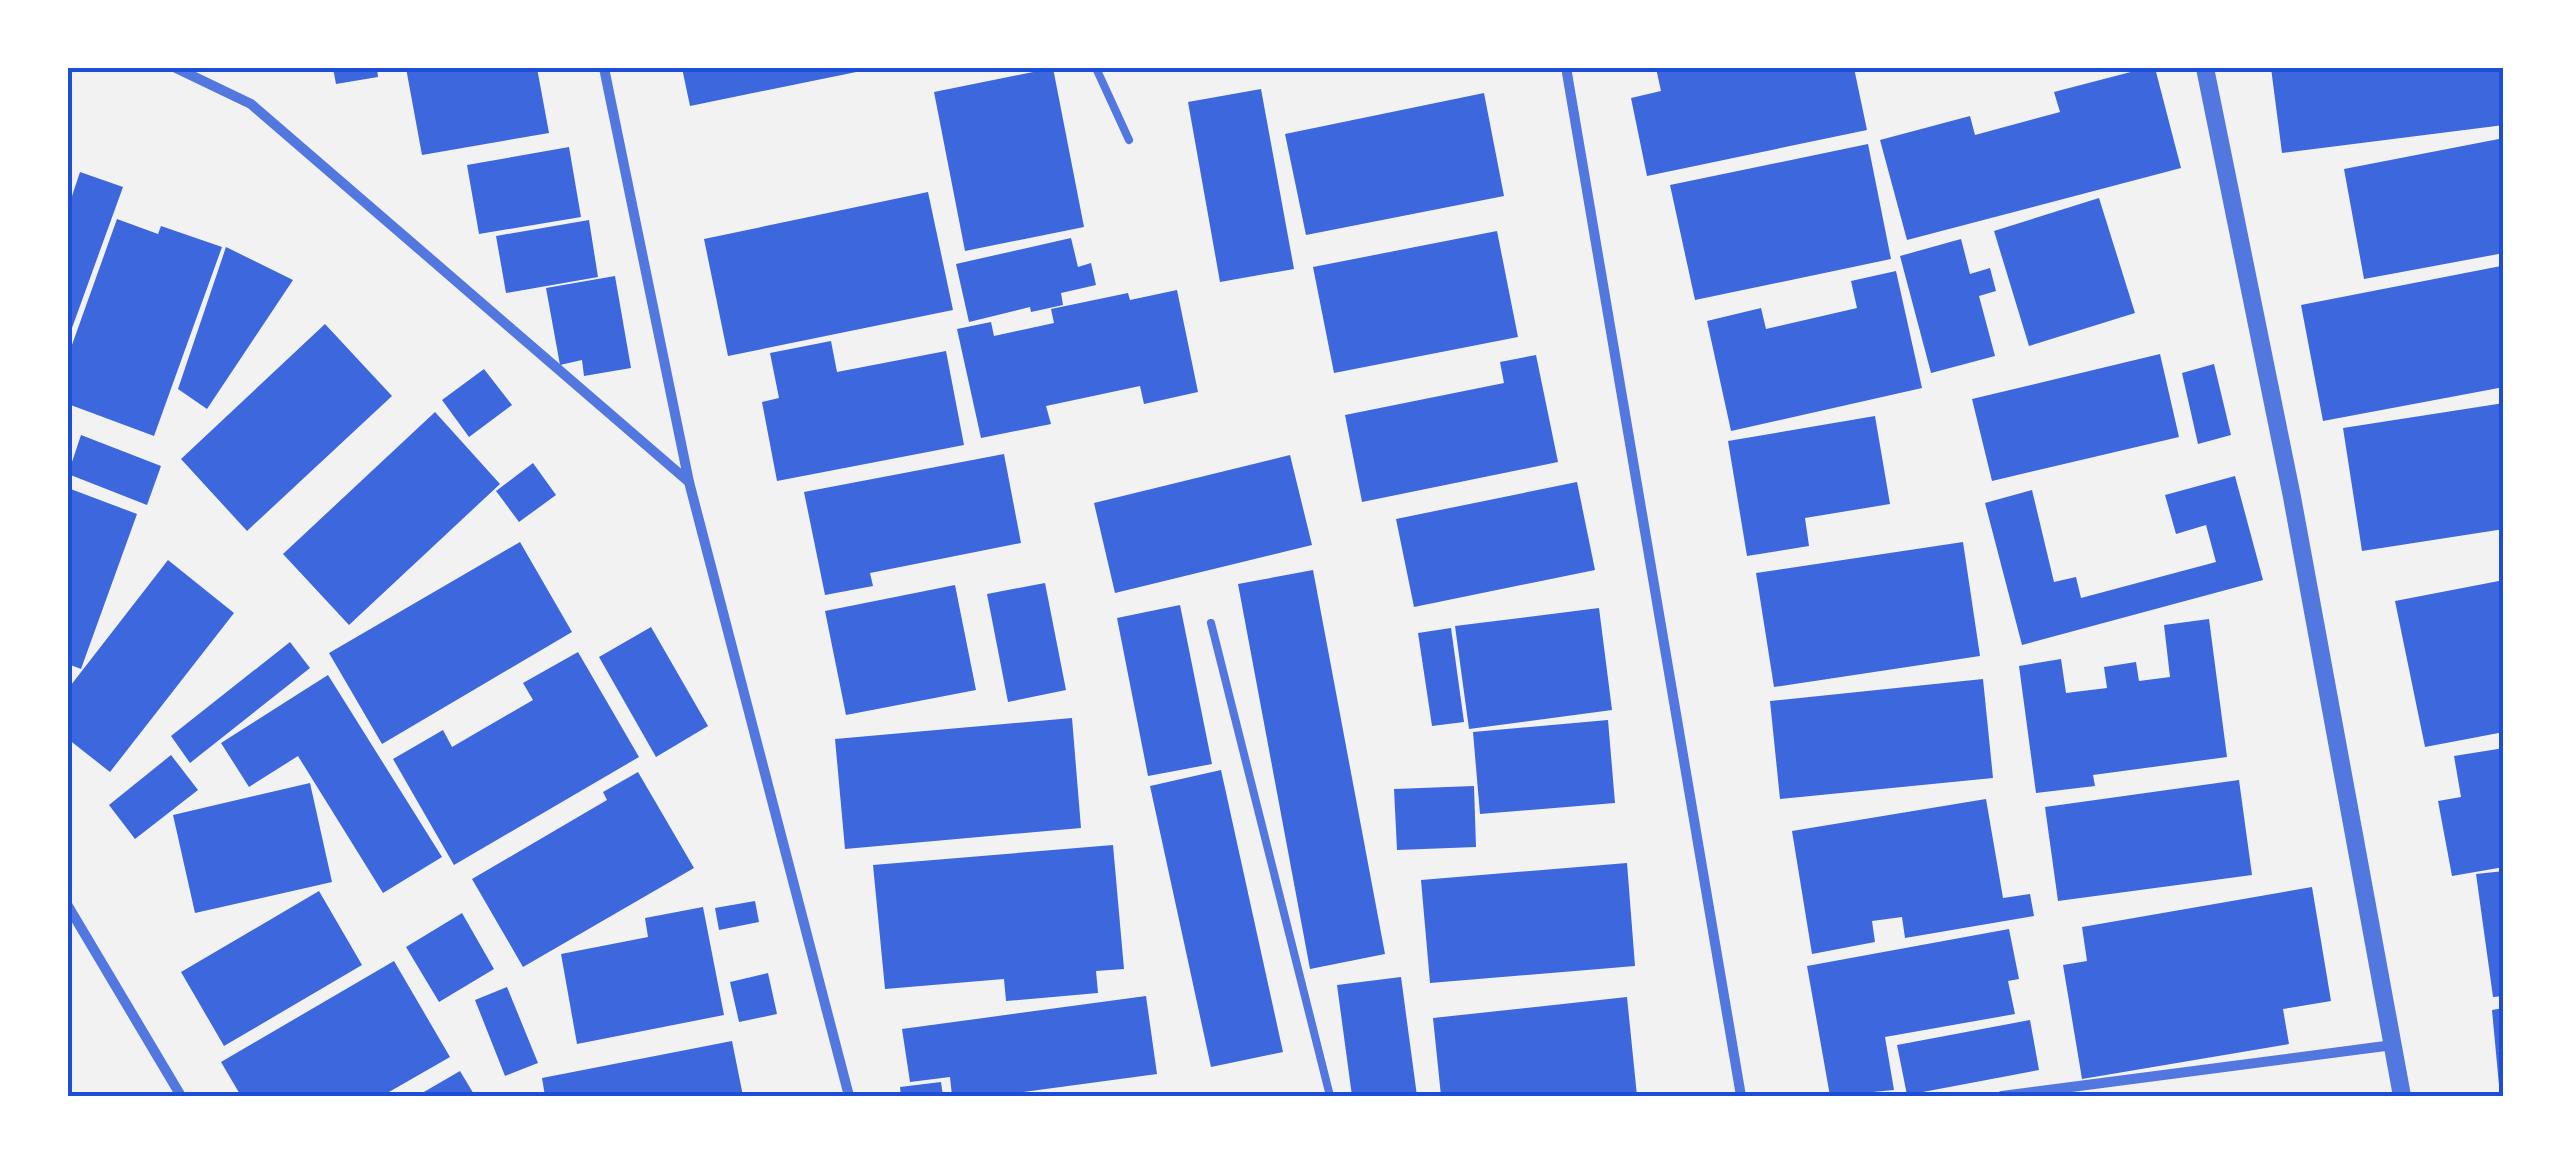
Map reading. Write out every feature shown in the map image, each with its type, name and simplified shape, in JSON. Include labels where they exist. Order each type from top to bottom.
[{"type":"street","points":[[176,68],[252,104],[689,482]]},
{"type":"street","points":[[604,68],[689,482],[849,1096]]},
{"type":"street","points":[[2206,68],[2292,497],[2402,1096]]},
{"type":"street","points":[[1567,73],[1741,1096]]},
{"type":"street","points":[[68,906],[182,1096]]},
{"type":"street","points":[[2002,1096],[2393,1045]]},
{"type":"lane","points":[[1096,68],[1129,140]]},
{"type":"lane","points":[[1211,623],[1330,1096]]},
{"type":"building","points":[[333,68],[377,68],[378,77],[336,84]]},
{"type":"building","points":[[406,68],[537,68],[549,133],[422,155]]},
{"type":"building","points":[[682,68],[871,68],[871,69],[690,106]]},
{"type":"building","points":[[1053,68],[1084,227],[965,251],[934,92]]},
{"type":"building","points":[[1656,68],[1854,68],[1867,130],[1647,176],[1631,98],[1661,91]]},
{"type":"building","points":[[2155,68],[2181,168],[1907,240],[1880,140],[1970,116],[1975,135],[2060,112],[2054,92]]},
{"type":"building","points":[[2271,68],[2504,68],[2504,125],[2282,153]]},
{"type":"building","points":[[1261,89],[1294,269],[1220,282],[1188,102]]},
{"type":"building","points":[[1484,93],[1504,196],[1306,235],[1285,134]]},
{"type":"building","points":[[2504,138],[2504,253],[2364,279],[2344,169]]},
{"type":"building","points":[[1868,144],[1891,259],[1695,300],[1670,185]]},
{"type":"building","points":[[569,147],[581,217],[479,234],[467,165]]},
{"type":"building","points":[[80,172],[123,187],[72,328],[68,327],[68,208]]},
{"type":"building","points":[[928,192],[953,310],[728,356],[704,239]]},
{"type":"building","points":[[2099,198],[2135,313],[2029,346],[1994,231]]},
{"type":"building","points":[[117,219],[158,234],[161,226],[222,247],[154,436],[68,404],[68,356]]},
{"type":"building","points":[[589,220],[598,277],[506,293],[496,236]]},
{"type":"building","points":[[1497,231],[1518,337],[1334,373],[1313,267]]},
{"type":"building","points":[[1071,238],[1078,267],[1091,263],[1096,285],[1061,293],[1063,305],[1031,312],[1030,307],[969,322],[956,264]]},
{"type":"building","points":[[1961,239],[1970,274],[1990,268],[1996,291],[1979,296],[1995,356],[1931,373],[1900,256]]},
{"type":"building","points":[[226,247],[293,280],[207,409],[178,389]]},
{"type":"building","points":[[2501,266],[2504,387],[2323,421],[2301,305]]},
{"type":"building","points":[[1896,271],[1922,388],[1731,431],[1707,321],[1761,308],[1766,329],[1857,308],[1851,281]]},
{"type":"building","points":[[615,276],[631,368],[584,376],[582,360],[560,365],[546,288]]},
{"type":"building","points":[[1177,290],[1198,392],[1144,404],[1140,386],[1046,406],[1051,424],[981,438],[957,329],[991,322],[994,336],[1054,323],[1051,309],[1128,293],[1130,300]]},
{"type":"building","points":[[325,324],[392,396],[247,531],[181,459]]},
{"type":"building","points":[[831,341],[837,372],[946,351],[964,445],[777,481],[762,402],[779,398],[770,353]]},
{"type":"building","points":[[2160,354],[2179,437],[1992,481],[1972,399]]},
{"type":"building","points":[[1536,355],[1558,462],[1362,502],[1345,415],[1504,383],[1500,362]]},
{"type":"building","points":[[2214,364],[2231,435],[2198,444],[2182,373]]},
{"type":"building","points":[[484,369],[512,405],[469,437],[442,400]]},
{"type":"building","points":[[2504,403],[2504,529],[2362,551],[2343,428]]},
{"type":"building","points":[[435,412],[500,484],[349,625],[283,554]]},
{"type":"building","points":[[1875,416],[1890,504],[1805,518],[1809,546],[1747,556],[1728,441]]},
{"type":"building","points":[[81,435],[161,466],[147,505],[68,474]]},
{"type":"building","points":[[1004,454],[1021,543],[870,573],[873,586],[825,595],[804,492]]},
{"type":"building","points":[[1290,455],[1312,545],[1115,593],[1094,503]]},
{"type":"building","points":[[533,463],[556,495],[519,522],[496,491]]},
{"type":"building","points":[[2235,476],[2263,580],[2022,645],[1985,503],[2032,490],[2054,582],[2076,577],[2081,598],[2216,562],[2206,525],[2176,534],[2165,495]]},
{"type":"building","points":[[1577,482],[1595,570],[1414,607],[1396,519]]},
{"type":"building","points":[[68,488],[137,514],[81,669],[68,664]]},
{"type":"building","points":[[520,542],[572,632],[382,744],[329,653]]},
{"type":"building","points":[[1963,542],[1980,656],[1774,687],[1756,573]]},
{"type":"building","points":[[168,560],[234,613],[110,772],[68,739],[68,683],[71,685]]},
{"type":"building","points":[[1313,570],[1385,954],[1310,969],[1238,584]]},
{"type":"building","points":[[2504,580],[2504,732],[2425,747],[2395,601]]},
{"type":"building","points":[[1045,583],[1066,690],[1008,702],[987,594]]},
{"type":"building","points":[[955,585],[976,690],[846,715],[825,611]]},
{"type":"building","points":[[1180,605],[1212,764],[1148,776],[1117,618]]},
{"type":"building","points":[[1599,608],[1612,710],[1469,729],[1455,626]]},
{"type":"building","points":[[2209,619],[2227,757],[2093,775],[2095,786],[2036,793],[2019,666],[2061,659],[2066,693],[2107,688],[2104,667],[2136,662],[2139,681],[2170,677],[2164,625]]},
{"type":"building","points":[[651,627],[708,726],[656,757],[599,657]]},
{"type":"building","points":[[1451,628],[1464,722],[1432,726],[1418,633]]},
{"type":"building","points":[[290,642],[310,668],[190,763],[171,736]]},
{"type":"building","points":[[578,652],[639,757],[454,865],[393,759],[443,730],[452,747],[533,700],[523,683]]},
{"type":"building","points":[[328,675],[442,857],[383,893],[298,756],[249,787],[221,743]]},
{"type":"building","points":[[1983,679],[1993,778],[1780,799],[1770,701]]},
{"type":"building","points":[[1072,718],[1081,828],[845,849],[835,739]]},
{"type":"building","points":[[1608,720],[1615,803],[1480,814],[1473,732]]},
{"type":"building","points":[[2504,748],[2504,867],[2452,876],[2438,801],[2461,797],[2454,756]]},
{"type":"building","points":[[171,755],[198,790],[135,839],[109,805]]},
{"type":"building","points":[[1221,770],[1283,1052],[1211,1067],[1150,786]]},
{"type":"building","points":[[638,772],[694,868],[523,967],[472,879],[607,800],[603,792]]},
{"type":"building","points":[[2239,780],[2252,875],[2058,901],[2045,807]]},
{"type":"building","points":[[310,783],[332,882],[195,913],[173,815]]},
{"type":"building","points":[[1474,786],[1476,847],[1397,850],[1394,789]]},
{"type":"building","points":[[1986,799],[2003,898],[2030,894],[2034,916],[1905,938],[1902,917],[1872,921],[1875,942],[1812,954],[1792,831]]},
{"type":"building","points":[[1113,845],[1124,969],[1096,971],[1098,993],[1006,1001],[1004,979],[885,989],[873,865]]},
{"type":"building","points":[[1627,863],[1635,966],[1430,983],[1421,880]]},
{"type":"building","points":[[2504,871],[2504,996],[2493,997],[2476,874]]},
{"type":"building","points":[[2312,887],[2331,1001],[2283,1009],[2289,1044],[2082,1079],[2063,965],[2087,961],[2082,927]]},
{"type":"building","points":[[319,891],[362,965],[224,1046],[181,972]]},
{"type":"building","points":[[755,901],[759,922],[719,930],[715,908]]},
{"type":"building","points":[[703,907],[724,1015],[577,1044],[561,954],[648,937],[645,918]]},
{"type":"building","points":[[462,913],[494,969],[439,1002],[406,947]]},
{"type":"building","points":[[2009,929],[2019,979],[2008,981],[2015,1014],[1885,1037],[1894,1090],[1830,1096],[1807,966]]},
{"type":"building","points":[[394,961],[450,1057],[382,1096],[241,1096],[221,1062]]},
{"type":"building","points":[[768,973],[777,1014],[739,1022],[730,982]]},
{"type":"building","points":[[1401,977],[1417,1096],[1352,1096],[1337,985]]},
{"type":"building","points":[[507,987],[538,1063],[505,1076],[475,1000]]},
{"type":"building","points":[[1146,996],[1157,1074],[993,1096],[952,1096],[950,1077],[910,1082],[902,1029]]},
{"type":"building","points":[[1627,997],[1637,1096],[1441,1096],[1433,1018]]},
{"type":"building","points":[[2504,1008],[2504,1096],[2500,1096],[2492,1010]]},
{"type":"building","points":[[2030,1020],[2039,1070],[1907,1095],[1897,1045]]},
{"type":"building","points":[[732,1041],[743,1096],[545,1096],[542,1078]]},
{"type":"building","points":[[460,1071],[475,1096],[417,1096]]},
{"type":"building","points":[[941,1082],[943,1096],[901,1096],[900,1087]]}]
